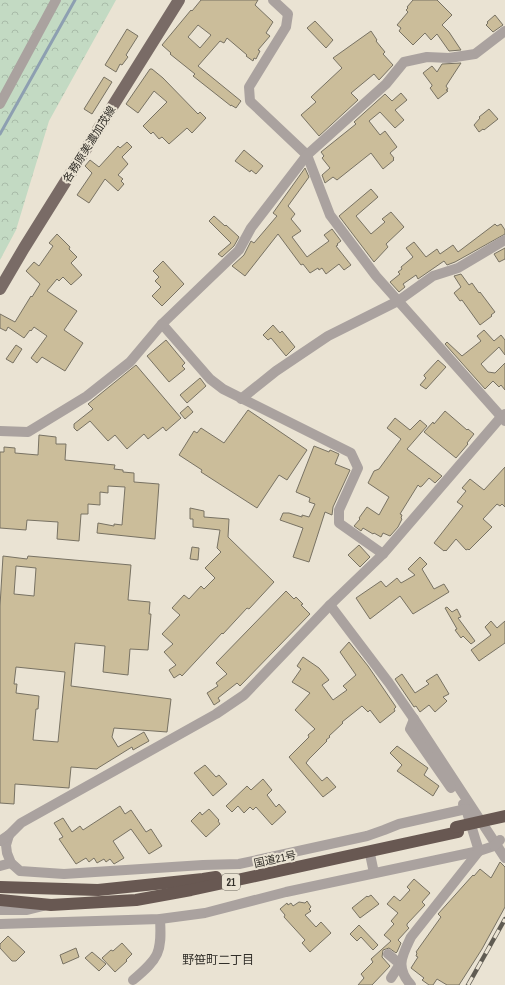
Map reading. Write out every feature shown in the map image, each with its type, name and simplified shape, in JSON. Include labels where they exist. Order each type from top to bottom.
[{"type":"highway","name":"国道21号","points":[[0,900],[51,905],[136,900],[191,890],[457,830],[505,816]]},
{"type":"highway","name":"国道21号","points":[[0,887],[98,890],[203,879],[505,822]]},
{"type":"main road","name":"各務原美濃加茂線","points":[[0,290],[24,248],[179,0]]},
{"type":"street","points":[[0,104],[56,0]]},
{"type":"street","points":[[0,841],[9,835],[21,823],[216,714],[244,695],[330,605],[383,554],[504,417],[376,276],[330,215],[307,155],[250,101],[249,87],[286,27],[288,14],[273,0]]},
{"type":"street","points":[[0,431],[28,432],[87,396],[130,362],[162,324],[239,250],[251,228],[307,155],[386,84],[404,62],[427,57],[449,58],[475,54],[505,31]]},
{"type":"street","points":[[241,399],[276,371],[328,336],[398,301],[433,276],[458,268],[505,240]]},
{"type":"street","points":[[162,324],[210,379],[223,389],[351,454],[358,468],[339,510],[339,523],[383,554]]},
{"type":"street","points":[[330,605],[389,683],[414,719],[505,858]]},
{"type":"street","points":[[414,719],[410,729],[466,809],[480,851]]},
{"type":"street","points":[[9,835],[6,845],[7,853],[11,863],[20,871],[64,874],[239,864],[367,838],[399,824],[466,809]]},
{"type":"street","points":[[0,924],[160,919],[205,913],[286,892],[480,851],[500,841]]},
{"type":"street","points":[[391,978],[400,964],[404,951],[411,937],[480,851]]},
{"type":"street","points":[[370,854],[374,873]]},
{"type":"street","points":[[0,866],[11,863]]},
{"type":"street","points":[[0,910],[27,910],[51,905]]},
{"type":"street","points":[[133,980],[148,968],[159,952],[161,939],[160,919]]},
{"type":"street","points":[[388,954],[400,964],[404,977],[411,985]]},
{"type":"green space","points":[[0,0],[116,0],[49,121],[16,230],[0,260]]},
{"type":"building","points":[[201,0],[258,0],[255,5],[273,22],[266,33],[270,36],[258,50],[260,51],[256,59],[254,58],[253,61],[227,38],[224,43],[220,41],[198,66],[241,101],[236,108],[231,106],[193,76],[195,74],[170,54],[171,53],[162,45],[191,10],[192,11]],"holes":[[[198,25],[211,35],[200,48],[188,37]]]},
{"type":"building","points":[[413,0],[437,0],[452,15],[442,25],[449,32],[461,50],[449,51],[437,34],[431,40],[425,33],[413,45],[399,31],[401,28],[397,25],[408,12],[406,10],[408,8],[407,7]]},
{"type":"building","points":[[495,15],[503,25],[493,32],[486,25],[488,23],[487,22]]},
{"type":"building","points":[[315,21],[333,40],[326,48],[307,28]]},
{"type":"building","points":[[127,29],[138,36],[126,55],[128,57],[122,65],[120,64],[116,72],[105,65]]},
{"type":"building","points":[[371,31],[377,40],[376,41],[385,52],[383,54],[393,65],[379,80],[374,74],[351,93],[358,100],[319,136],[301,115],[316,102],[311,97],[342,68],[333,58]]},
{"type":"building","points":[[461,63],[446,86],[448,89],[446,90],[448,91],[438,99],[430,88],[432,85],[423,73],[432,66],[437,72],[442,64]]},
{"type":"building","points":[[150,69],[163,78],[198,114],[200,112],[206,118],[192,133],[187,128],[169,144],[162,137],[159,139],[153,132],[151,134],[143,126],[167,102],[154,91],[138,113],[126,104]]},
{"type":"building","points":[[104,77],[112,82],[92,114],[84,109]]},
{"type":"building","points":[[401,93],[407,100],[395,110],[404,120],[395,128],[380,112],[369,121],[380,135],[385,131],[397,147],[390,153],[394,160],[383,169],[371,153],[337,180],[333,177],[325,183],[322,175],[330,168],[322,158],[324,156],[321,152],[356,124],[354,122],[385,94],[392,101]]},
{"type":"building","points":[[489,109],[498,119],[479,132],[474,125],[480,118],[479,117]]},
{"type":"building","points":[[127,142],[132,147],[122,157],[128,164],[118,175],[123,179],[121,181],[124,184],[118,191],[105,179],[89,203],[77,195],[92,173],[85,166],[90,160],[99,167],[118,146],[120,148]]},
{"type":"building","points":[[244,150],[263,166],[256,174],[251,170],[250,172],[235,161]]},
{"type":"building","points":[[305,168],[309,177],[288,206],[295,214],[291,219],[301,231],[292,237],[307,257],[329,241],[324,235],[332,229],[341,241],[336,246],[351,265],[344,270],[339,264],[326,274],[322,268],[319,270],[318,268],[310,273],[303,264],[301,265],[278,234],[245,276],[232,266],[244,255],[251,241],[254,243],[277,216],[273,213]]},
{"type":"building","points":[[371,189],[378,197],[356,216],[371,234],[385,222],[382,219],[391,212],[404,227],[386,244],[388,247],[374,262],[339,216]]},
{"type":"building","points":[[214,216],[239,237],[234,246],[222,257],[218,254],[231,243],[209,221]]},
{"type":"building","points":[[495,224],[497,226],[501,224],[505,230],[505,234],[455,262],[447,265],[444,261],[418,279],[416,275],[403,284],[405,287],[399,292],[390,282],[400,274],[398,272],[402,269],[401,267],[413,257],[406,248],[414,242],[426,257],[437,249],[440,254],[453,245],[458,252]]},
{"type":"building","points":[[57,234],[70,247],[69,249],[77,257],[71,263],[82,275],[71,285],[63,277],[59,281],[57,279],[47,291],[77,311],[64,330],[83,343],[65,371],[42,357],[37,363],[31,358],[47,336],[34,327],[24,338],[8,327],[6,331],[0,328],[0,314],[15,322],[40,284],[26,271],[34,262],[39,266],[53,246],[49,243]]},
{"type":"building","points":[[505,248],[505,259],[499,262],[494,254]]},
{"type":"building","points":[[163,261],[184,284],[162,306],[152,296],[161,287],[155,281],[159,277],[153,271]]},
{"type":"building","points":[[461,274],[469,285],[472,283],[495,312],[480,325],[462,300],[460,301],[454,293],[461,287],[454,276]]},
{"type":"building","points":[[273,325],[280,333],[282,331],[295,347],[286,356],[271,338],[268,340],[263,335]]},
{"type":"building","points":[[484,330],[494,341],[501,335],[505,340],[505,355],[499,347],[481,364],[488,372],[495,373],[505,363],[505,390],[501,385],[499,387],[493,381],[485,389],[445,344],[447,342],[462,356],[481,341],[477,336]]},
{"type":"building","points":[[166,340],[185,363],[182,366],[185,369],[169,382],[147,356]]},
{"type":"building","points":[[16,345],[22,349],[13,363],[6,359]]},
{"type":"building","points":[[438,360],[446,367],[426,389],[420,385],[426,378],[424,375]]},
{"type":"building","points":[[136,365],[181,418],[166,431],[163,427],[148,439],[144,434],[127,449],[115,435],[108,441],[90,421],[77,431],[74,428],[74,424],[93,409],[88,404]]},
{"type":"building","points":[[200,378],[206,386],[187,403],[180,395]]},
{"type":"building","points":[[188,406],[193,412],[185,419],[180,413]]},
{"type":"building","points":[[248,410],[307,450],[287,480],[279,475],[257,508],[201,472],[202,470],[179,455],[194,431],[197,433],[201,428],[224,443]]},
{"type":"building","points":[[445,411],[467,430],[468,429],[474,434],[456,458],[424,432],[433,422],[434,424]]},
{"type":"building","points":[[395,418],[410,430],[420,420],[427,426],[407,449],[442,476],[435,483],[429,478],[422,486],[420,487],[418,485],[400,514],[402,515],[402,519],[398,527],[390,536],[383,533],[381,537],[363,528],[361,531],[354,526],[367,507],[379,515],[389,497],[368,483],[374,471],[379,469],[401,439],[387,428]]},
{"type":"building","points":[[39,435],[56,437],[56,444],[66,444],[65,460],[115,465],[114,469],[134,473],[134,482],[159,484],[155,539],[97,533],[98,523],[114,526],[114,524],[122,525],[125,487],[108,486],[108,493],[100,492],[100,505],[88,504],[88,514],[81,514],[79,541],[57,539],[58,522],[27,520],[26,530],[0,528],[0,452],[4,452],[4,447],[15,448],[15,453],[38,455]]},
{"type":"building","points":[[314,446],[339,454],[335,464],[350,470],[333,507],[332,515],[325,512],[309,562],[293,557],[303,528],[280,520],[283,513],[309,517],[315,504],[309,502],[310,498],[296,492]]},
{"type":"building","points":[[505,467],[505,507],[502,504],[500,506],[497,504],[483,519],[492,527],[469,550],[466,550],[456,539],[446,551],[434,543],[463,506],[457,502],[466,491],[462,488],[470,479],[484,490]]},
{"type":"building","points":[[190,508],[204,511],[204,517],[229,519],[228,537],[274,582],[249,609],[247,608],[223,634],[222,633],[182,676],[180,674],[174,678],[169,670],[176,665],[164,652],[173,644],[162,634],[180,615],[172,608],[184,595],[189,599],[201,586],[204,589],[215,578],[205,568],[221,552],[217,548],[220,530],[193,527],[193,519],[190,519]]},
{"type":"building","points":[[359,545],[370,557],[360,567],[348,555]]},
{"type":"building","points":[[192,547],[199,548],[198,560],[190,559]]},
{"type":"building","points":[[3,556],[27,559],[28,556],[131,565],[128,600],[150,602],[149,614],[151,614],[148,650],[130,649],[128,675],[103,672],[105,646],[75,643],[71,686],[171,699],[167,732],[114,728],[112,737],[118,747],[144,732],[149,741],[133,750],[132,747],[97,769],[71,767],[69,788],[15,784],[14,804],[0,803],[0,606]],"holes":[[[16,566],[36,568],[34,596],[14,594]],[[16,667],[65,672],[58,742],[33,740],[36,709],[38,709],[39,696],[16,693],[17,684],[14,684]]]},
{"type":"building","points":[[420,557],[427,564],[422,569],[434,589],[444,584],[449,592],[413,614],[400,596],[370,619],[356,598],[381,581],[386,587],[397,578],[401,583],[415,575],[408,569]]},
{"type":"building","points":[[286,591],[294,599],[296,597],[303,604],[301,605],[310,614],[240,686],[237,683],[218,698],[220,701],[214,705],[207,693],[218,686],[216,683],[227,674],[216,663]]},
{"type":"building","points":[[447,607],[452,612],[457,609],[461,617],[458,618],[475,641],[471,644],[463,636],[461,638],[455,630],[457,629],[445,608]]},
{"type":"building","points":[[491,621],[497,628],[505,621],[505,643],[479,661],[471,650],[491,635],[485,627]]},
{"type":"building","points":[[349,642],[368,666],[396,707],[394,709],[395,711],[380,723],[370,710],[368,712],[362,706],[342,722],[343,723],[329,736],[330,737],[326,740],[327,741],[309,759],[306,763],[322,781],[327,777],[336,787],[323,797],[289,757],[315,729],[295,710],[310,693],[292,682],[301,669],[297,666],[303,657],[319,668],[329,680],[322,685],[333,700],[347,690],[343,686],[356,675],[340,652]]},
{"type":"building","points":[[402,674],[415,693],[429,684],[426,681],[437,674],[449,694],[443,697],[447,701],[435,712],[429,705],[420,712],[416,706],[414,707],[395,679]]},
{"type":"building","points":[[397,746],[428,768],[424,775],[439,786],[433,796],[397,771],[402,765],[390,753]]},
{"type":"building","points":[[205,765],[216,777],[219,775],[227,784],[213,796],[194,773]]},
{"type":"building","points":[[263,779],[272,790],[267,795],[276,807],[279,804],[286,812],[272,825],[256,807],[253,810],[250,807],[244,813],[238,806],[232,812],[226,806],[247,786],[251,790]]},
{"type":"building","points":[[120,806],[125,814],[131,810],[146,832],[151,829],[162,846],[149,854],[131,829],[113,841],[124,858],[114,864],[110,859],[106,862],[104,859],[97,863],[94,858],[89,862],[86,858],[76,864],[59,839],[63,837],[54,823],[63,818],[72,832],[80,826],[83,830]]},
{"type":"building","points":[[209,809],[219,820],[218,821],[220,824],[206,837],[191,821],[200,812],[202,815]]},
{"type":"building","points":[[500,862],[505,867],[505,907],[482,949],[459,985],[447,985],[437,979],[433,985],[429,985],[422,980],[424,978],[411,968],[418,957],[416,956],[416,952],[441,917],[438,914],[473,875],[474,876],[480,869],[491,878]]},
{"type":"building","points":[[414,879],[430,893],[422,902],[425,905],[407,924],[409,928],[398,940],[401,943],[397,952],[396,953],[389,948],[383,950],[382,957],[390,966],[372,985],[358,985],[364,978],[361,974],[373,962],[371,959],[391,941],[384,935],[394,924],[391,921],[398,913],[387,904],[394,896],[400,901],[410,890],[407,887]]},
{"type":"building","points":[[371,895],[379,904],[360,918],[352,908],[367,896],[368,897]]},
{"type":"building","points":[[307,901],[311,907],[309,909],[311,911],[305,915],[316,927],[321,922],[331,933],[310,952],[302,943],[305,940],[284,917],[285,915],[280,909],[287,903],[288,905],[291,903],[293,906],[299,902],[305,903]]},
{"type":"building","points":[[359,925],[378,945],[373,950],[361,937],[357,941],[350,934]]},
{"type":"building","points":[[8,936],[25,952],[16,961],[12,961],[0,948],[0,944]]},
{"type":"building","points":[[122,943],[132,954],[115,972],[102,958]]},
{"type":"building","points":[[76,948],[79,957],[63,964],[60,955]]},
{"type":"building","points":[[92,952],[106,964],[99,971],[85,958]]},
{"type":"waterway","points":[[0,134],[75,0]]},
{"type":"railway","points":[[468,985],[505,919]]},
{"type":"district","name":"野笹町二丁目","points":[[218,960]]}]
